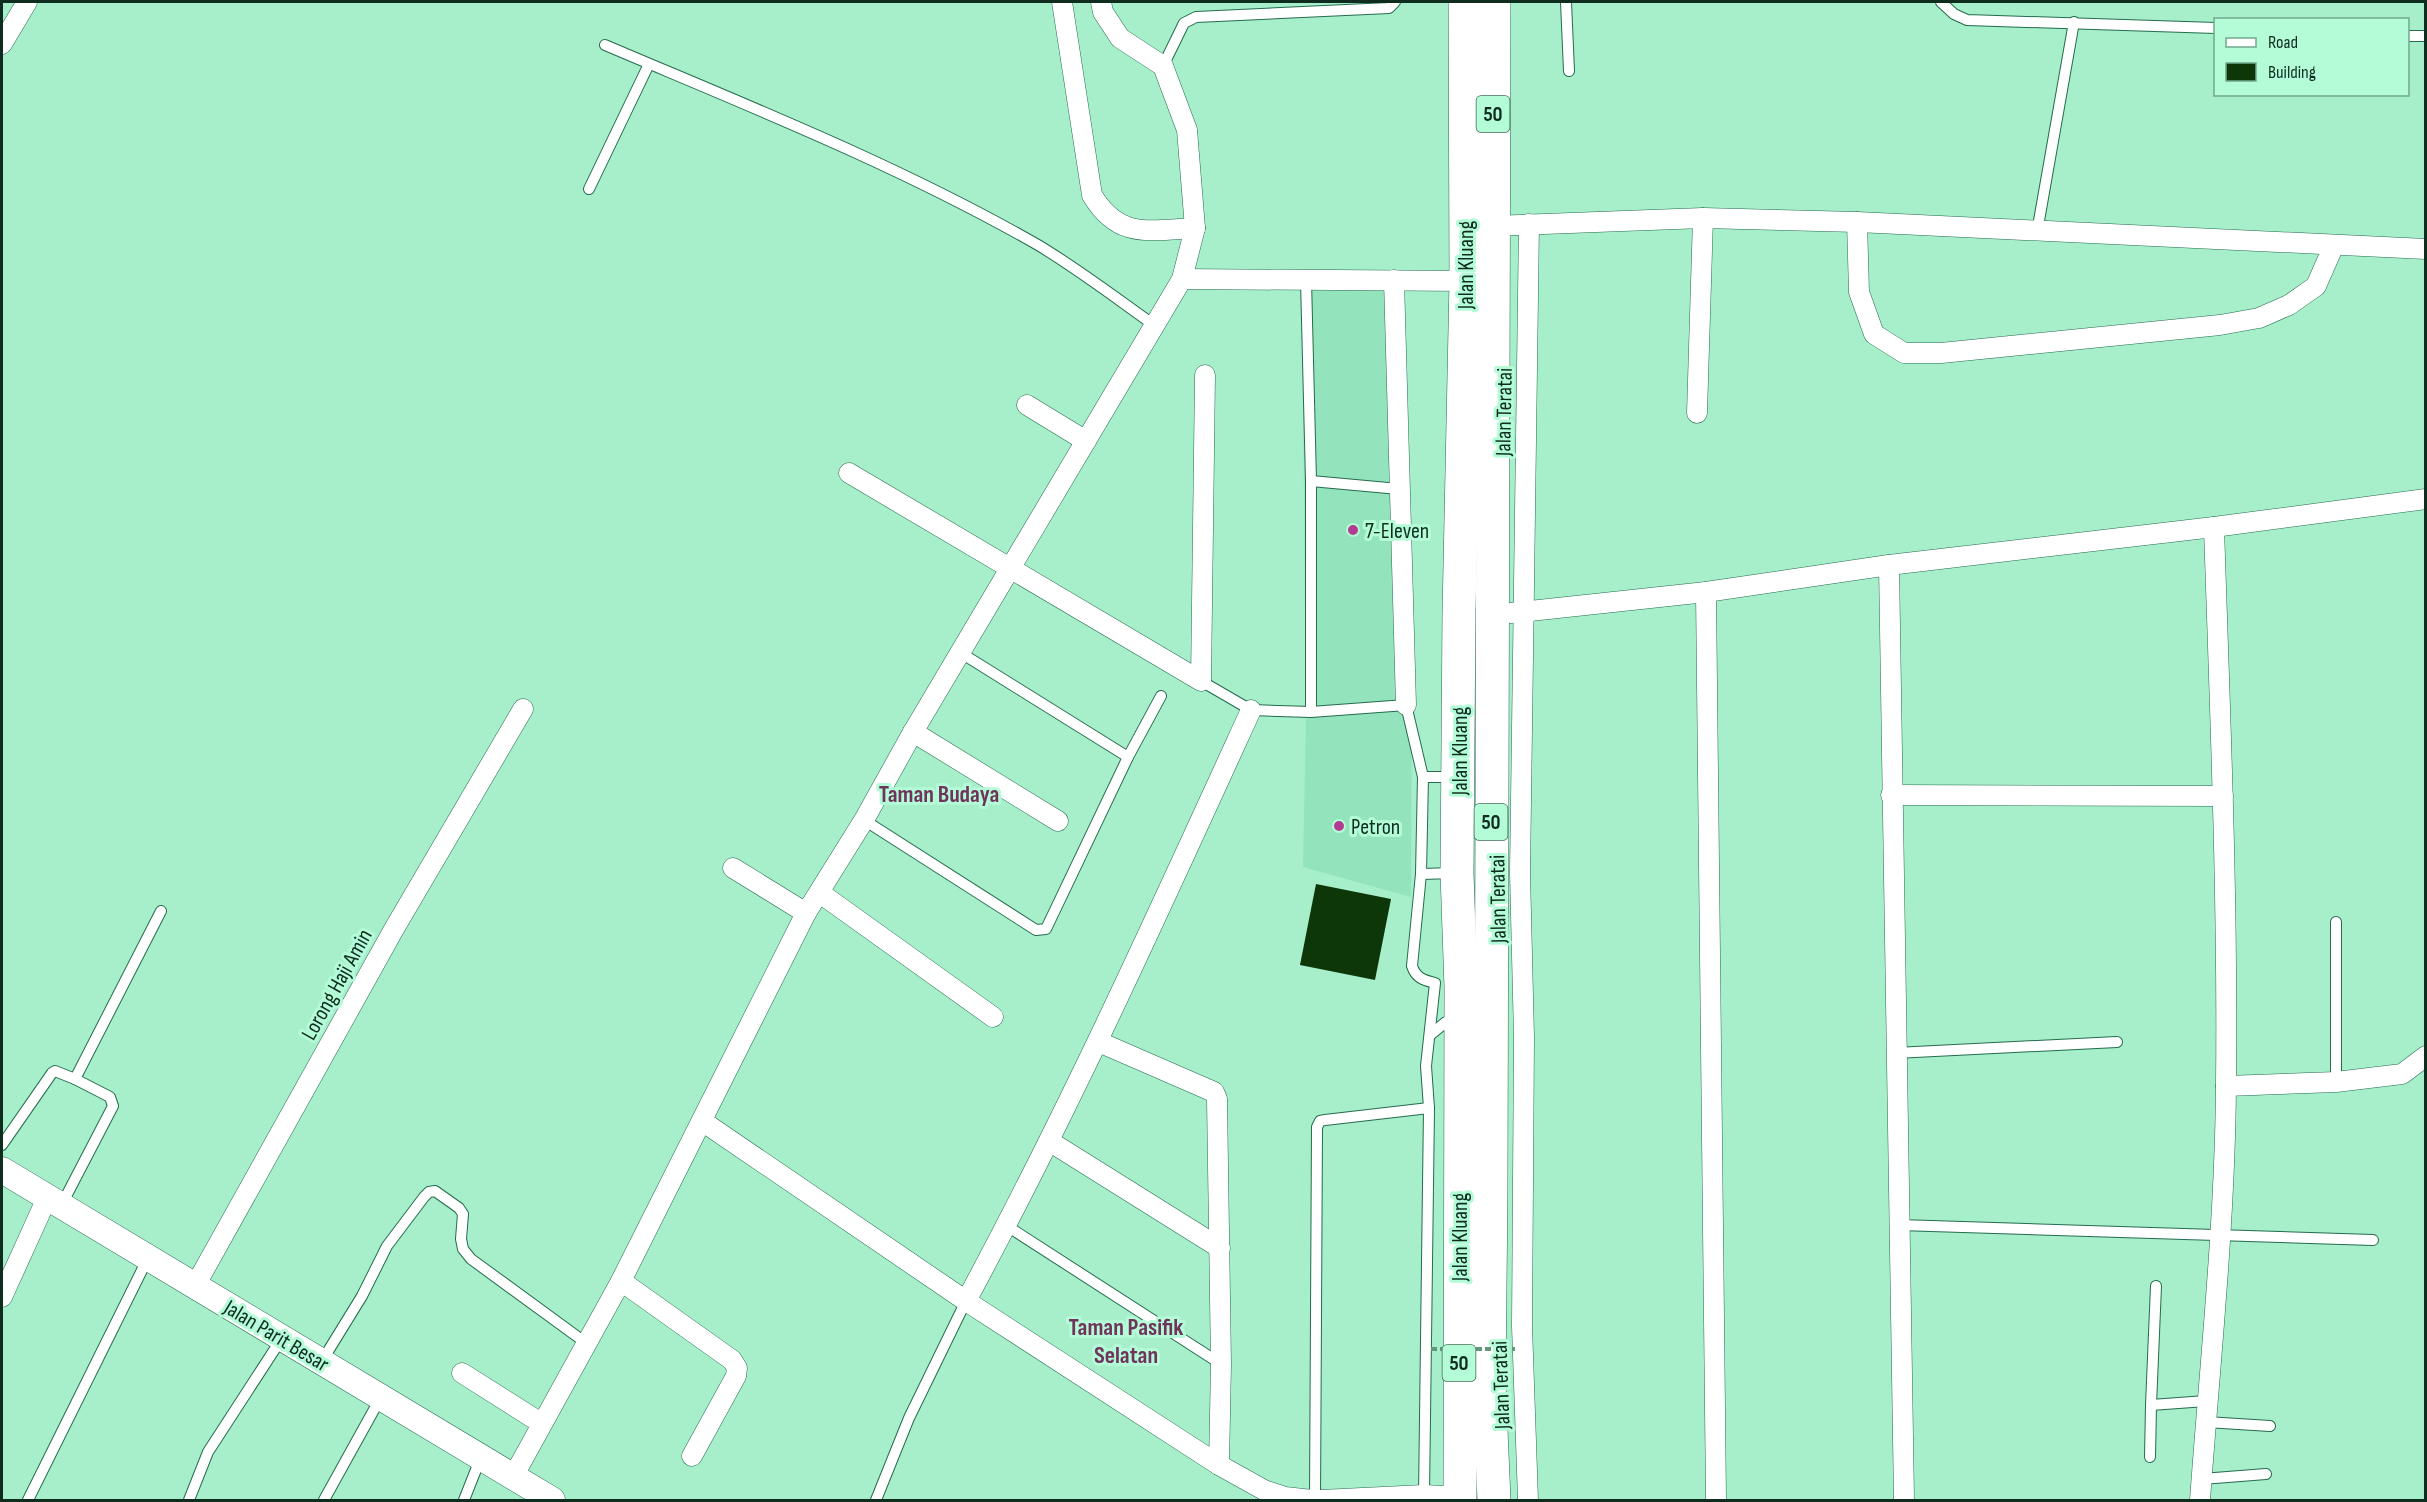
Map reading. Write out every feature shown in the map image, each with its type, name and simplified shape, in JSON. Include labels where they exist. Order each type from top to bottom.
[{"type":"highway","name":"Jalan Kluang","points":[[1460,1499],[1450,992],[1457,873],[1459,777],[1459,613],[1466,281],[1465,2]]},
{"type":"highway","name":"Jalan Kluang","points":[[1494,2],[1491,614],[1510,1038],[1491,1192],[1489,1383],[1494,1500]]},
{"type":"street","points":[[2,44],[27,2]]},
{"type":"street","points":[[1062,2],[1092,195],[1102,210],[1116,222],[1135,230],[1195,228]]},
{"type":"street","points":[[513,1477],[621,1281],[806,913],[864,820],[913,732],[1012,570],[1182,279],[1195,228],[1187,130],[1163,66],[1120,38],[1103,12],[1101,2]]},
{"type":"street","points":[[1493,226],[1703,218],[1857,222],[2426,249]]},
{"type":"street","points":[[1697,413],[1703,218]]},
{"type":"street","points":[[1857,222],[1859,292],[1874,334],[1904,353],[1941,353],[2023,345],[2220,325],[2259,318],[2289,305],[2316,286],[2334,245]]},
{"type":"street","name":"Jalan Teratai","points":[[1528,1500],[1510,1038],[1520,873],[1529,224]]},
{"type":"street","points":[[1182,279],[1466,281]]},
{"type":"street","points":[[1394,280],[1406,705]]},
{"type":"street","points":[[849,473],[1201,681],[1205,375]]},
{"type":"street","points":[[1027,405],[1086,441]]},
{"type":"street","points":[[1491,614],[1706,592],[1889,565],[2214,527],[2426,499]]},
{"type":"street","points":[[2200,1500],[2220,1235],[2226,1086],[2223,796],[2214,527]]},
{"type":"street","points":[[1889,565],[1895,1053],[1904,1500]]},
{"type":"street","points":[[1706,592],[1716,1500]]},
{"type":"street","name":"Lorong Haji Amin","points":[[195,1286],[394,928],[523,709]]},
{"type":"street","points":[[966,1301],[1099,1042],[1251,710]]},
{"type":"street","points":[[913,732],[1058,821]]},
{"type":"street","points":[[1891,795],[2223,796]]},
{"type":"street","points":[[733,868],[806,913]]},
{"type":"street","points":[[820,893],[993,1017]]},
{"type":"street","points":[[1099,1042],[1214,1092],[1218,1108],[1220,1248],[1219,1466]]},
{"type":"street","points":[[2226,1086],[2336,1082],[2402,1074],[2426,1056]]},
{"type":"street","points":[[702,1121],[966,1301],[1219,1466],[1264,1490],[1285,1497],[1313,1500]]},
{"type":"street","points":[[1049,1141],[1220,1248]]},
{"type":"street","name":"Jalan Parit Besar","points":[[2,1170],[47,1208],[144,1266],[195,1286],[276,1347],[322,1361],[381,1397],[479,1463],[513,1477],[552,1500]]},
{"type":"street","points":[[2,1297],[47,1208]]},
{"type":"street","points":[[621,1281],[732,1360],[737,1368],[736,1376],[692,1456]]},
{"type":"street","points":[[462,1373],[541,1423]]},
{"type":"street","points":[[1321,1500],[1424,1495],[1460,1499]]},
{"type":"lane","points":[[1163,66],[1184,23],[1196,17],[1389,8],[1395,2]]},
{"type":"lane","points":[[1566,2],[1569,71]]},
{"type":"lane","points":[[1941,2],[1954,14],[1967,20],[2214,28]]},
{"type":"lane","points":[[2037,232],[2073,22]]},
{"type":"lane","points":[[2409,36],[2426,36]]},
{"type":"lane","points":[[605,45],[840,145],[964,206],[1040,247],[1154,325]]},
{"type":"lane","points":[[589,189],[649,64]]},
{"type":"lane","points":[[1306,280],[1311,481],[1311,712]]},
{"type":"lane","points":[[1311,481],[1399,489]]},
{"type":"lane","points":[[961,653],[1128,757]]},
{"type":"lane","points":[[1201,681],[1251,710],[1311,712],[1406,705],[1423,777],[1421,874],[1412,966],[1414,974],[1420,979],[1450,992]]},
{"type":"lane","points":[[864,820],[1036,930],[1042,931],[1046,929],[1128,757],[1161,696]]},
{"type":"lane","points":[[1423,777],[1459,777]]},
{"type":"lane","points":[[1421,874],[1457,873]]},
{"type":"lane","points":[[75,1079],[161,911]]},
{"type":"lane","points":[[2336,922],[2336,1082]]},
{"type":"lane","points":[[1430,1035],[1446,1022],[1450,992]]},
{"type":"lane","points":[[1424,1495],[1429,1108],[1426,1066],[1430,1035],[1450,992]]},
{"type":"lane","points":[[1895,1053],[2117,1042]]},
{"type":"lane","points":[[2,1145],[55,1071],[110,1096],[113,1106],[47,1208]]},
{"type":"lane","points":[[1313,1500],[1317,1127],[1320,1121],[1325,1119],[1429,1108]]},
{"type":"lane","points":[[322,1361],[362,1296],[387,1246],[424,1197],[429,1192],[435,1191],[459,1208],[463,1214],[461,1239],[463,1249],[471,1259],[586,1343]]},
{"type":"lane","points":[[1899,1225],[2373,1240]]},
{"type":"lane","points":[[1006,1226],[1221,1364]]},
{"type":"lane","points":[[28,1500],[144,1266]]},
{"type":"lane","points":[[2150,1457],[2156,1286]]},
{"type":"lane","points":[[876,1500],[909,1418],[966,1301]]},
{"type":"lane","points":[[189,1500],[208,1452],[276,1347]]},
{"type":"lane","points":[[324,1500],[381,1397]]},
{"type":"lane","points":[[2151,1405],[2206,1401]]},
{"type":"lane","points":[[2206,1422],[2270,1426]]},
{"type":"lane","points":[[464,1500],[479,1463]]},
{"type":"lane","points":[[2202,1479],[2266,1474]]},
{"type":"path","points":[[1431,1349],[1515,1349]]},
{"type":"shaded area","points":[[1402,273],[1412,706],[1411,897],[1303,867],[1306,717],[1302,274]]},
{"type":"building","points":[[1316,884],[1391,899],[1375,980],[1300,965]]},
{"type":"place","name":"7-Eleven","points":[[1353,530]]},
{"type":"place","name":"Petron","points":[[1339,826]]},
{"type":"district","name":"Taman Budaya","points":[[939,794]]},
{"type":"district","name":"Taman Pasifik Selatan","points":[[1126,1341]]}]
